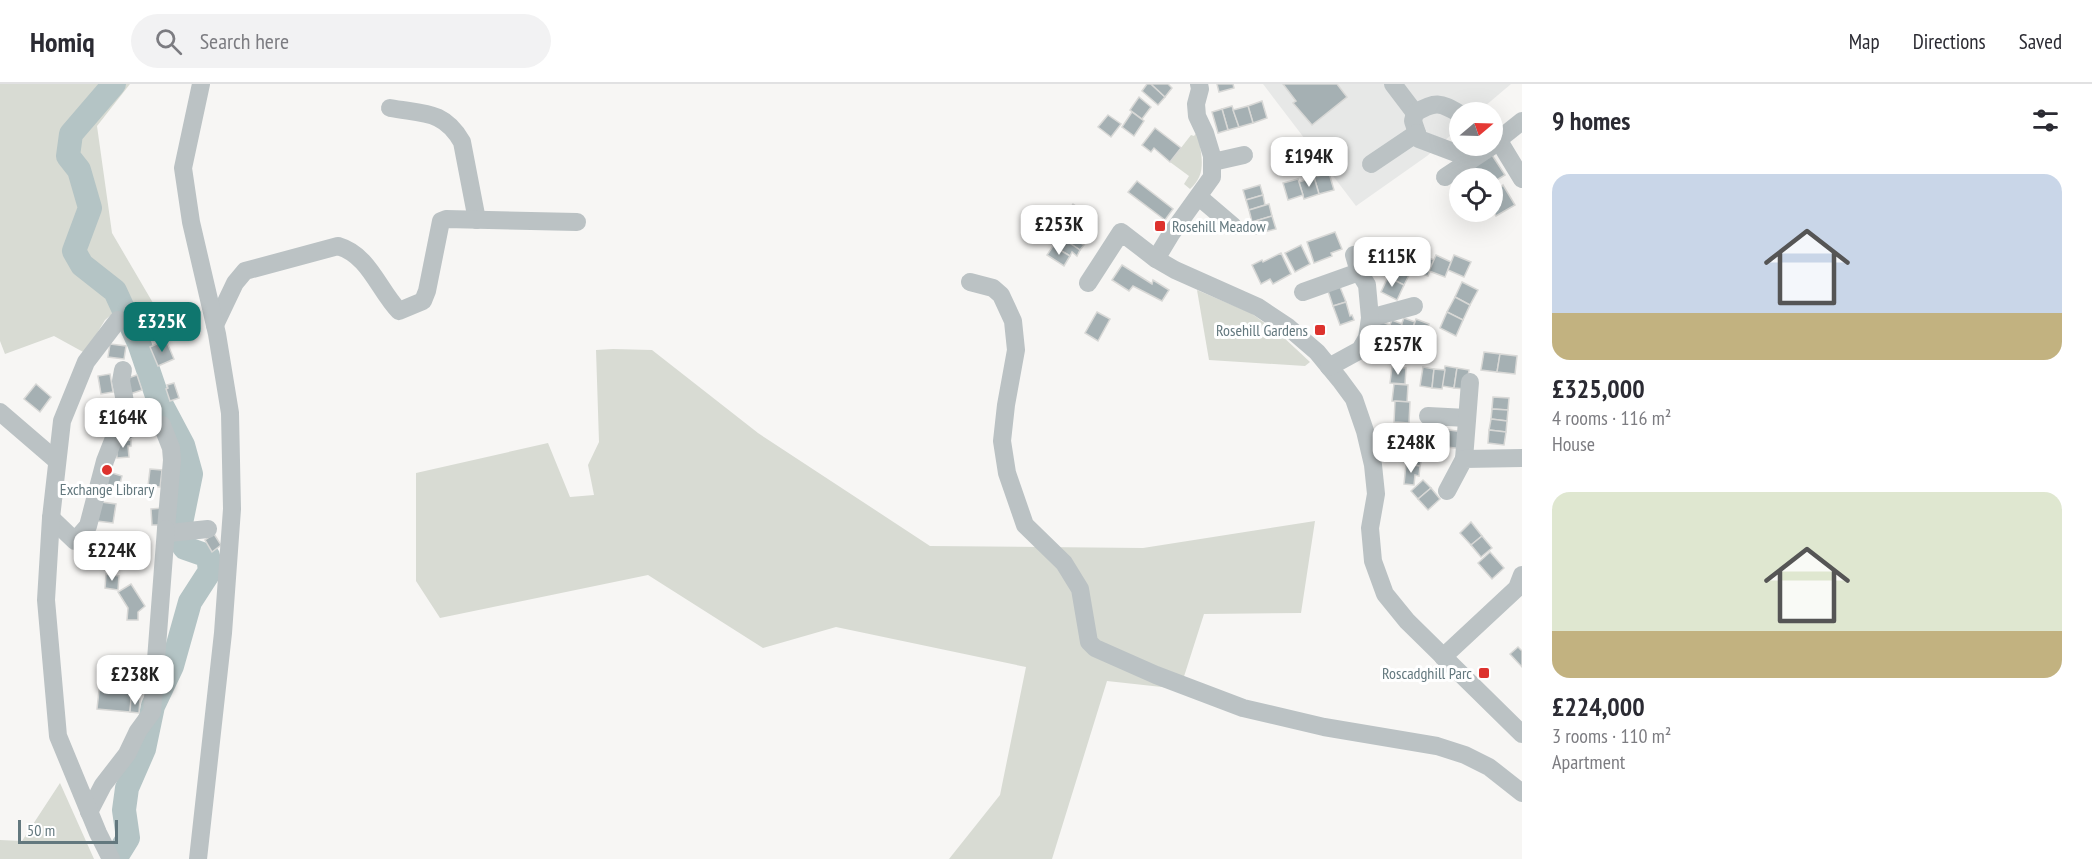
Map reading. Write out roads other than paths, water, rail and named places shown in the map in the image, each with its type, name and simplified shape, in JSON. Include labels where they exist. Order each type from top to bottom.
[{"type":"street","points":[[198,859],[223,633],[232,508],[230,413],[215,325],[191,222],[183,168],[201,84]]},
{"type":"street","points":[[1156,259],[1212,177],[1213,162],[1205,133],[1197,116],[1199,84]]},
{"type":"street","points":[[1393,84],[1415,113]]},
{"type":"street","points":[[1449,108],[1444,105],[1430,105],[1415,113],[1413,121],[1419,139],[1472,159]]},
{"type":"street","points":[[390,108],[436,116],[448,123],[456,132],[462,142],[477,220]]},
{"type":"street","points":[[1503,135],[1522,121]]},
{"type":"street","points":[[1371,164],[1417,132]]},
{"type":"street","points":[[1503,154],[1522,179]]},
{"type":"street","points":[[1213,162],[1244,155]]},
{"type":"street","points":[[1445,177],[1476,156]]},
{"type":"street","points":[[1199,197],[1233,226]]},
{"type":"street","points":[[215,325],[235,283],[245,271],[338,246],[345,248],[366,263],[387,299],[399,310],[423,301],[441,221],[446,219],[577,222]]},
{"type":"street","points":[[1088,283],[1121,232],[1156,259],[1175,270],[1258,307],[1288,327],[1317,352],[1354,399],[1365,431],[1373,465],[1376,494],[1370,528],[1373,561],[1385,594],[1407,621],[1522,734]]},
{"type":"street","points":[[1303,292],[1357,263],[1367,285],[1370,318],[1367,338],[1360,350],[1329,367]]},
{"type":"street","points":[[970,282],[993,288],[1001,295],[1012,321],[1016,350],[1002,441],[1007,473],[1025,525],[1064,563],[1080,589],[1089,642],[1095,648],[1156,675],[1243,708],[1324,727],[1437,746],[1465,755],[1489,767],[1522,793]]},
{"type":"street","points":[[1370,318],[1414,306]]},
{"type":"street","points":[[111,859],[58,736],[46,600],[51,518],[62,421],[86,362],[118,320]]},
{"type":"street","points":[[123,369],[121,381],[130,428]]},
{"type":"street","points":[[1447,491],[1464,459],[1470,382]]},
{"type":"street","points":[[0,412],[57,461]]},
{"type":"street","points":[[1428,417],[1467,418]]},
{"type":"street","points":[[51,518],[75,541],[88,526],[105,461],[114,438],[130,428],[162,425],[172,460],[152,712],[138,731],[128,754],[103,785],[89,812]]},
{"type":"street","points":[[1464,459],[1522,458]]},
{"type":"street","points":[[167,531],[208,529]]},
{"type":"street","points":[[1443,657],[1517,588],[1522,575]]},
{"type":"waterway","points":[[114,84],[71,134],[68,156],[79,170],[90,208],[74,251],[82,265],[115,291],[139,343],[157,396],[183,445],[191,474],[178,538],[185,548],[208,556],[210,571],[190,602],[172,666],[153,706],[144,749],[127,788],[124,810],[128,838],[115,859]]},
{"type":"place","name":"Rosehill Meadow","points":[[1160,226]]},
{"type":"place","name":"Rosehill Gardens","points":[[1320,330]]},
{"type":"place","name":"Exchange Library","points":[[107,470]]},
{"type":"place","name":"Roscadghill Parc","points":[[1484,673]]}]
